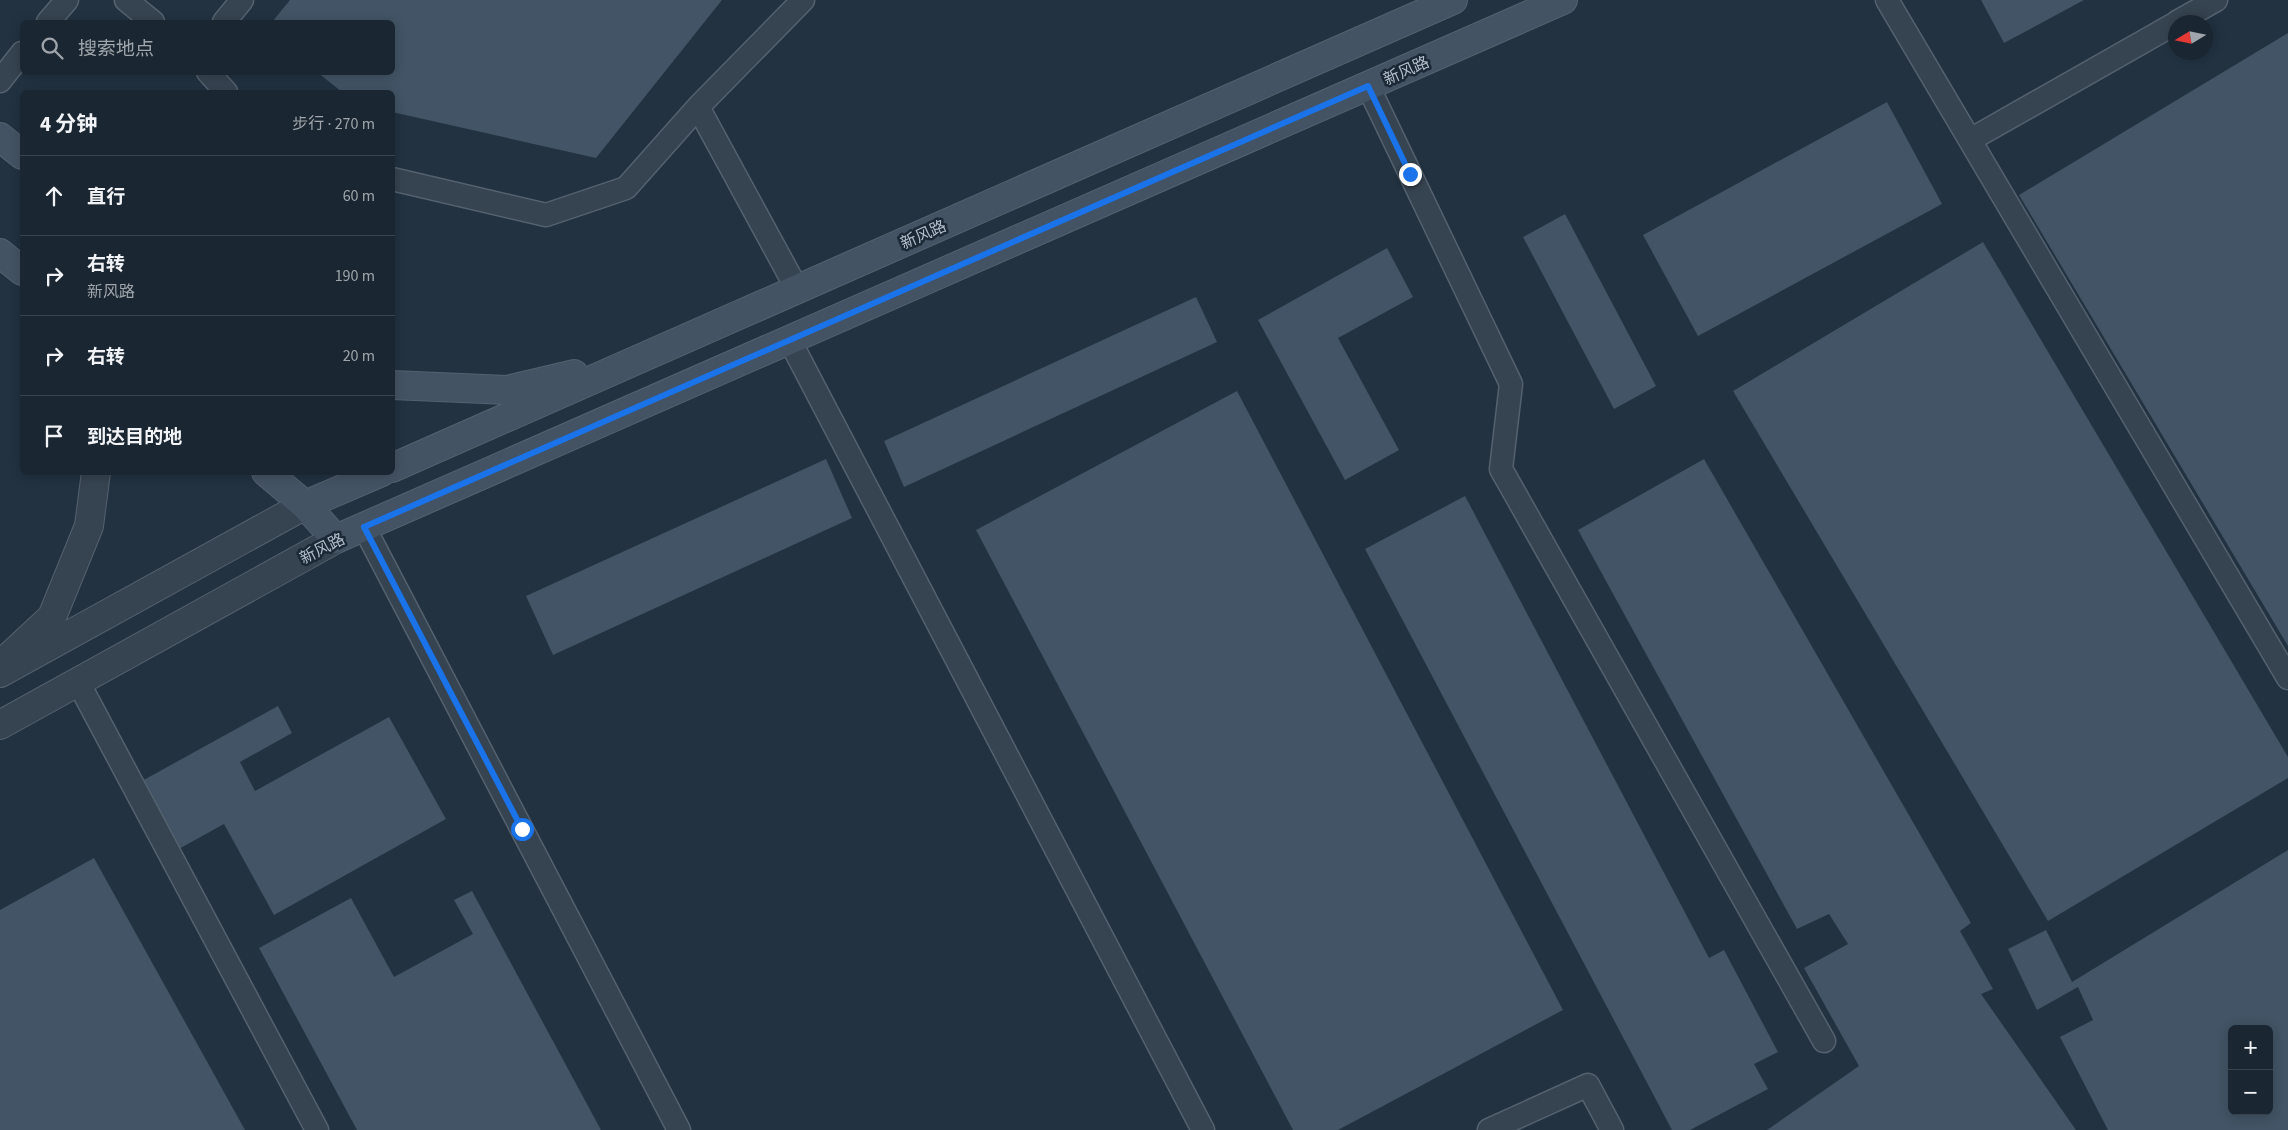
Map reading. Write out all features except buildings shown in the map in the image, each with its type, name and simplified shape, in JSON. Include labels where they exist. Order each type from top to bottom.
[{"type":"main road","name":"新风路","points":[[395,465],[1453,0]]},
{"type":"main road","name":"新风路","points":[[336,539],[1563,0]]},
{"type":"main road","points":[[0,137],[20,153]]},
{"type":"main road","points":[[0,255],[20,270]]},
{"type":"main road","points":[[395,385],[507,390],[641,358]]},
{"type":"main road","points":[[395,468],[436,496]]},
{"type":"main road","points":[[270,475],[306,505],[336,539]]},
{"type":"main road","name":"新风路","points":[[306,505],[372,475]]},
{"type":"street","points":[[0,255],[20,283]]},
{"type":"street","points":[[0,665],[52,617],[89,526],[96,475]]},
{"type":"street","name":"新风路","points":[[0,673],[306,505]]},
{"type":"street","name":"新风路","points":[[0,725],[336,539]]},
{"type":"lane","points":[[50,20],[67,0]]},
{"type":"lane","points":[[126,0],[151,20]]},
{"type":"lane","points":[[226,20],[242,0]]},
{"type":"lane","points":[[395,180],[546,216],[626,188],[698,107],[803,0]]},
{"type":"lane","points":[[1887,0],[2288,678]]},
{"type":"lane","points":[[2190,15],[2216,0]]},
{"type":"lane","points":[[1970,140],[2168,28]]},
{"type":"lane","points":[[0,80],[20,56]]},
{"type":"lane","points":[[211,75],[224,90]]},
{"type":"lane","points":[[1368,86],[1511,384],[1501,469],[1824,1041]]},
{"type":"lane","points":[[698,107],[797,289]]},
{"type":"lane","points":[[790,341],[1202,1130]]},
{"type":"lane","points":[[364,527],[679,1130]]},
{"type":"lane","points":[[78,682],[317,1130]]},
{"type":"lane","points":[[1489,1130],[1588,1085],[1612,1130]]},
{"type":"route","points":[[522,829],[364,527],[1368,86],[1410,174]]}]
